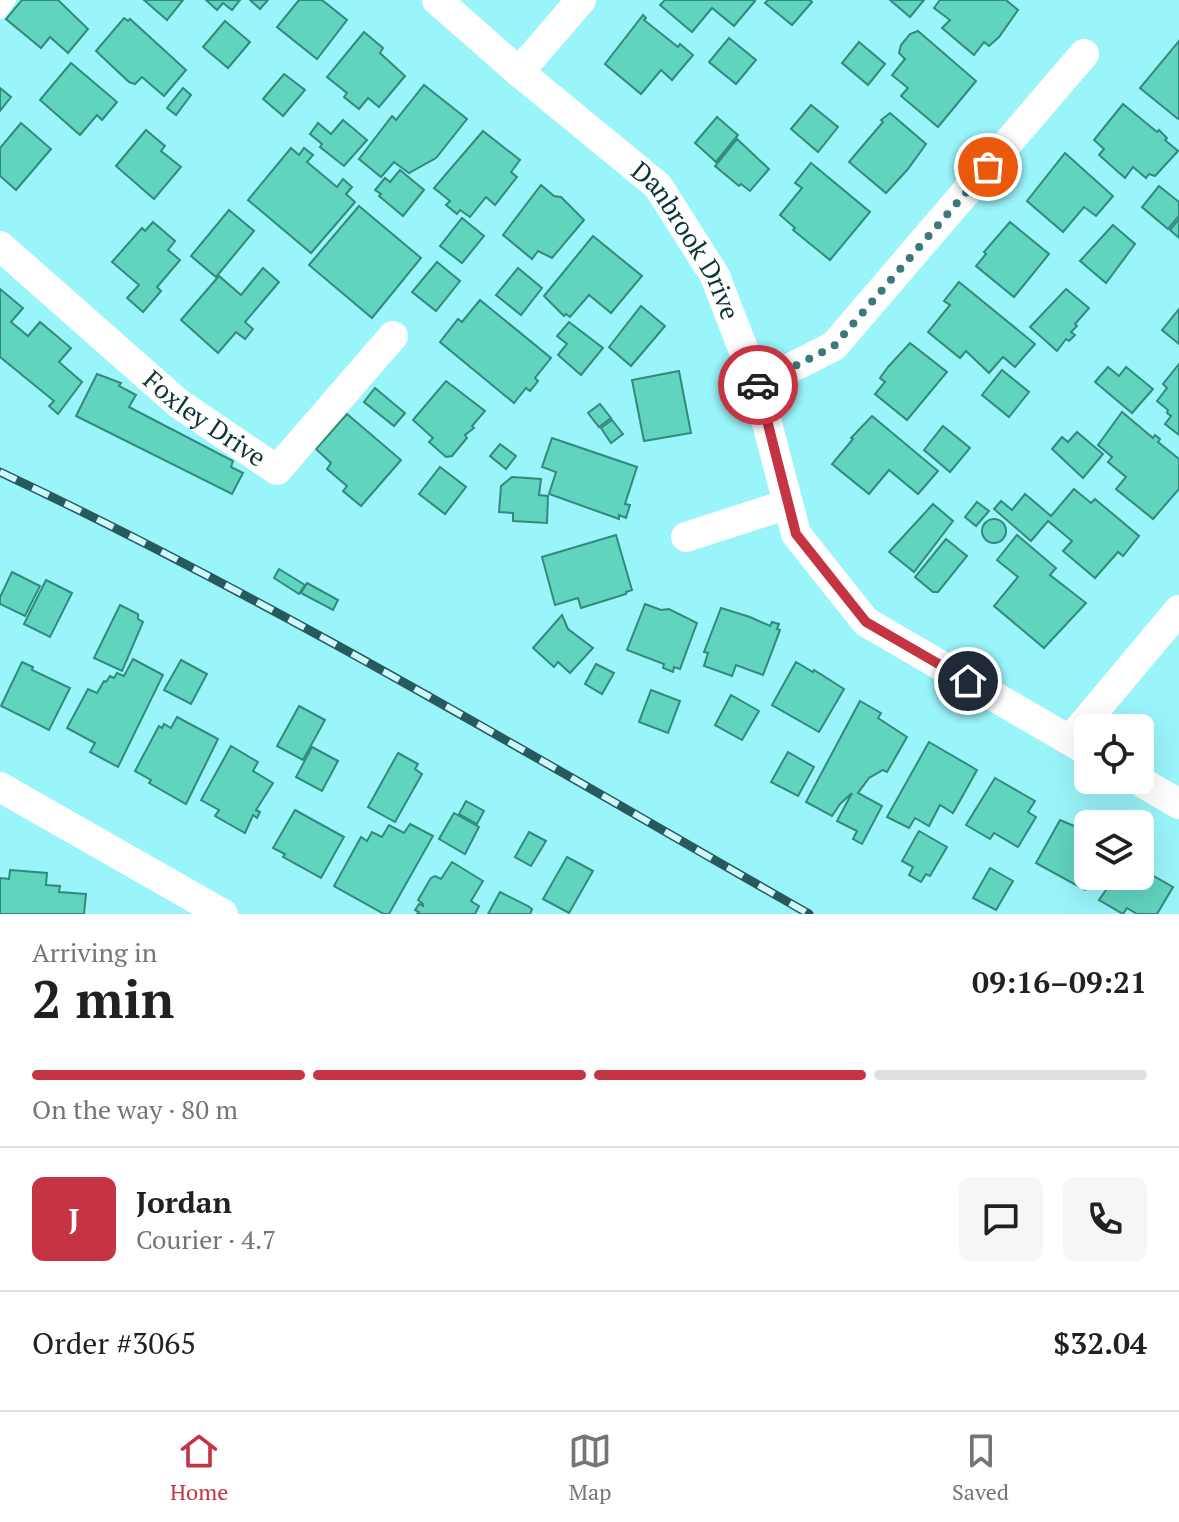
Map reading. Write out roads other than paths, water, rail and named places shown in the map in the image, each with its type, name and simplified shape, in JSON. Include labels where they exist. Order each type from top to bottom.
[{"type":"street","name":"Danbrook Drive","points":[[437,0],[658,186],[715,276],[757,385],[796,534],[866,622],[1074,743]]},
{"type":"street","points":[[519,72],[581,0]]},
{"type":"street","points":[[757,385],[834,346],[1084,54]]},
{"type":"street","name":"Foxley Drive","points":[[0,246],[178,403],[277,470],[393,336]]},
{"type":"street","points":[[686,537],[788,504]]},
{"type":"street","points":[[1103,714],[1179,610]]},
{"type":"street","points":[[0,787],[223,914]]},
{"type":"street","points":[[1154,789],[1179,804]]},
{"type":"lane","points":[[0,12],[9,0]]},
{"type":"railway","points":[[0,472],[104,522],[308,629],[809,914]]}]
